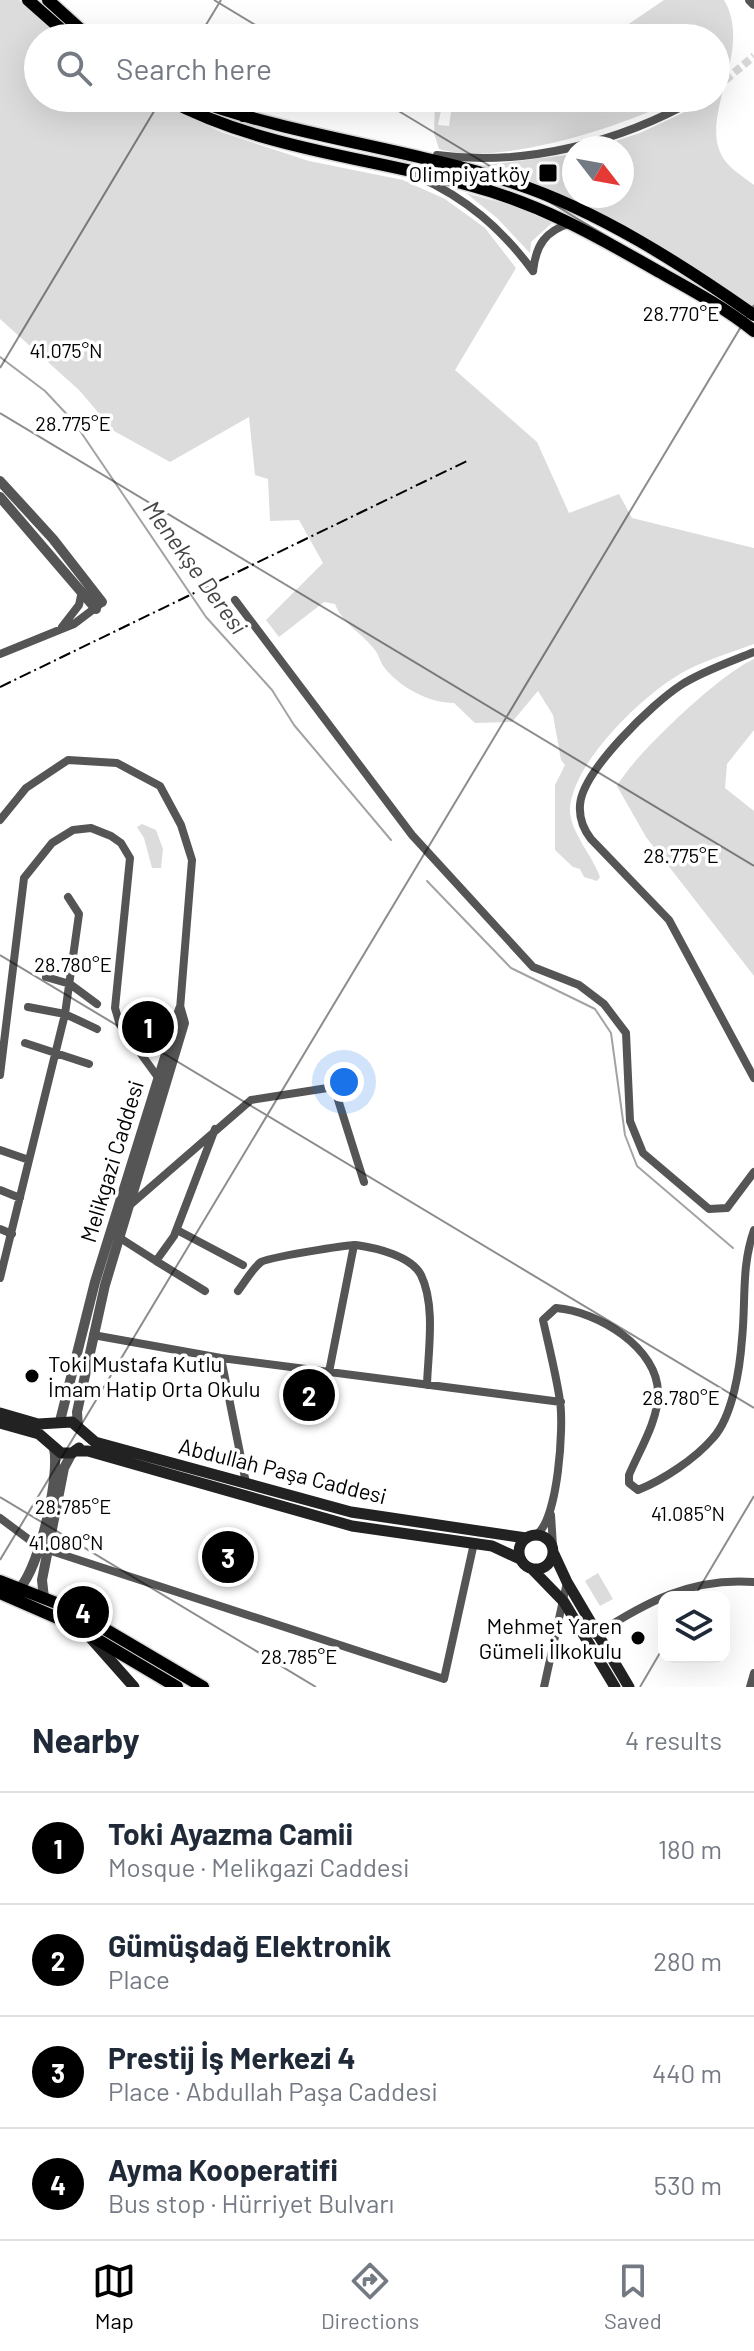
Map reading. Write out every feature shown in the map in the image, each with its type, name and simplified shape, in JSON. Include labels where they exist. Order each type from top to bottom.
[{"type":"main road","points":[[28,0],[55,24]]},
{"type":"main road","points":[[48,0],[75,24]]},
{"type":"main road","points":[[197,112],[242,132],[527,202],[573,222],[724,308],[754,331]]},
{"type":"main road","points":[[231,112],[513,183],[541,193],[629,238],[754,315]]},
{"type":"main road","points":[[242,112],[243,116]]},
{"type":"main road","name":"Abdullah Paşa Caddesi","points":[[0,1413],[33,1423],[58,1422],[80,1430],[95,1442],[351,1512],[531,1536]]},
{"type":"main road","points":[[52,1445],[50,1434],[58,1422]]},
{"type":"main road","name":"Abdullah Paşa Caddesi","points":[[0,1423],[39,1434],[61,1453],[88,1451],[352,1526],[492,1546],[520,1559]]},
{"type":"main road","points":[[74,1452],[81,1444],[80,1430]]},
{"type":"main road","points":[[615,1687],[593,1636],[548,1539],[531,1536],[519,1547],[520,1559],[593,1636],[629,1687]]},
{"type":"main road","points":[[532,1569],[546,1567],[553,1550]]},
{"type":"main road","points":[[0,1581],[69,1608],[172,1683]]},
{"type":"main road","points":[[0,1593],[45,1610],[172,1683],[203,1687]]},
{"type":"main road","points":[[85,1632],[134,1687]]},
{"type":"street","points":[[437,155],[498,158],[589,144],[669,112]]},
{"type":"street","points":[[401,169],[446,190],[476,210],[501,231],[533,271],[538,246],[555,228],[573,222]]},
{"type":"street","points":[[0,481],[53,539],[99,605]]},
{"type":"street","points":[[0,497],[82,591],[99,605]]},
{"type":"street","points":[[62,628],[79,605],[82,591]]},
{"type":"street","points":[[235,600],[429,854],[533,967],[579,985],[604,1004],[626,1033],[630,1121],[643,1153],[709,1209],[727,1208],[754,1172]]},
{"type":"street","points":[[0,654],[62,628],[99,605]]},
{"type":"street","points":[[754,652],[682,684],[659,702],[601,765],[579,806],[586,833],[613,865],[659,908],[678,934],[754,1078]]},
{"type":"street","points":[[0,820],[26,788],[68,760],[117,763],[160,786],[181,825],[192,860],[180,1009]]},
{"type":"street","points":[[0,1075],[21,885],[52,843],[62,835],[83,828],[111,836],[121,843],[130,858],[115,1008],[120,1025],[162,1078]]},
{"type":"street","points":[[1,1273],[65,1014],[79,914],[68,897]]},
{"type":"street","points":[[46,977],[70,984],[97,1004]]},
{"type":"street","points":[[28,1007],[65,1014],[97,1029]]},
{"type":"street","name":"Melikgazi Caddesi","points":[[58,1422],[95,1282],[124,1204],[162,1078],[184,1023],[180,1009]]},
{"type":"street","points":[[25,1043],[89,1064]]},
{"type":"street","points":[[124,1204],[251,1100],[334,1087],[364,1182]]},
{"type":"street","points":[[156,1261],[177,1230],[215,1128]]},
{"type":"street","points":[[0,1150],[29,1160]]},
{"type":"street","points":[[0,1190],[20,1198]]},
{"type":"street","name":"Melikgazi Caddesi","points":[[80,1430],[77,1412],[93,1335],[120,1238],[124,1204]]},
{"type":"street","points":[[0,1229],[12,1234]]},
{"type":"street","points":[[177,1230],[243,1265]]},
{"type":"street","points":[[553,1550],[551,1510],[561,1432],[561,1402],[543,1320],[556,1308],[581,1313],[619,1334],[637,1349],[655,1376],[658,1405],[629,1475],[632,1488],[638,1490],[652,1484],[715,1437],[731,1396],[742,1339],[743,1272],[754,1230]]},
{"type":"street","points":[[120,1238],[205,1291]]},
{"type":"street","points":[[238,1291],[260,1262],[272,1256],[330,1251],[354,1245],[407,1260],[420,1273],[427,1293],[427,1385]]},
{"type":"street","points":[[329,1372],[354,1245]]},
{"type":"street","points":[[93,1335],[221,1358],[561,1402]]},
{"type":"street","points":[[221,1358],[246,1483]]},
{"type":"street","points":[[44,1598],[43,1549],[55,1466],[52,1445]]},
{"type":"street","points":[[20,1588],[43,1549],[64,1468],[74,1452]]},
{"type":"street","points":[[531,1536],[546,1525],[551,1510]]},
{"type":"street","points":[[0,1518],[43,1549],[443,1683],[474,1543]]},
{"type":"street","points":[[544,1687],[567,1582]]},
{"type":"street","points":[[593,1636],[664,1594],[697,1584],[754,1582]]},
{"type":"street","points":[[750,1687],[754,1673]]},
{"type":"shaded area","points":[[0,0],[19,0],[48,24],[24,24],[24,112],[179,112],[221,132],[309,161],[403,180],[445,199],[485,228],[516,268],[455,370],[537,442],[569,513],[619,494],[632,518],[754,548],[754,644],[697,665],[664,684],[611,733],[595,753],[573,792],[570,810],[578,835],[600,877],[597,881],[584,877],[580,869],[573,867],[555,850],[555,785],[565,765],[561,760],[553,715],[538,691],[512,722],[475,723],[454,703],[425,697],[398,681],[335,604],[324,602],[279,637],[266,620],[323,563],[299,520],[270,521],[268,479],[255,475],[249,417],[170,462],[114,431],[79,390],[0,319]]},
{"type":"shaded area","points":[[664,0],[724,0],[732,19],[730,60],[730,24],[629,24]]},
{"type":"shaded area","points":[[435,112],[441,112],[438,125],[449,126],[451,112],[648,112],[594,132],[562,136],[560,141],[493,153],[439,149],[434,133]]},
{"type":"shaded area","points":[[685,112],[718,112],[717,139],[722,156],[754,185],[754,307],[670,254],[565,208],[634,208],[634,136],[631,136]]},
{"type":"shaded area","points":[[562,156],[562,207],[471,167]]},
{"type":"shaded area","points":[[466,193],[514,206],[552,223],[531,242],[530,253],[497,218]]},
{"type":"shaded area","points":[[754,659],[754,730],[727,764],[725,788],[754,811],[754,976],[646,837],[617,786],[641,755],[680,716],[721,680]]},
{"type":"shaded area","points":[[142,824],[156,830],[163,849],[161,868],[152,868],[144,838],[137,827]]},
{"type":"shaded area","points":[[598,1573],[613,1599],[600,1606],[585,1581]]},
{"type":"waterway","name":"Menekşe Deresi","points":[[0,357],[45,391],[74,422],[206,617],[272,690],[294,725],[391,840]]},
{"type":"waterway","name":"Menekşe Deresi","points":[[427,881],[511,968],[595,1009],[611,1033],[625,1135],[637,1166],[733,1248]]},
{"type":"tunnel","points":[[730,76],[754,56]]},
{"type":"railway","points":[[0,687],[469,460]]},
{"type":"place","name":"Olimpiyatköy","points":[[548,173]]},
{"type":"place","name":"Toki Ayazma Camii","points":[[148,1027]]},
{"type":"place","name":"Toki Mustafa Kutlu İmam Hatip Orta Okulu","points":[[32,1376]]},
{"type":"place","name":"Gümüşdağ Elektronik","points":[[309,1395]]},
{"type":"place","name":"Prestij İş Merkezi 4","points":[[228,1557]]},
{"type":"place","name":"Ayma Kooperatifi","points":[[83,1612]]},
{"type":"place","name":"Mehmet Yaren Gümeli İlkokulu","points":[[638,1638]]}]
